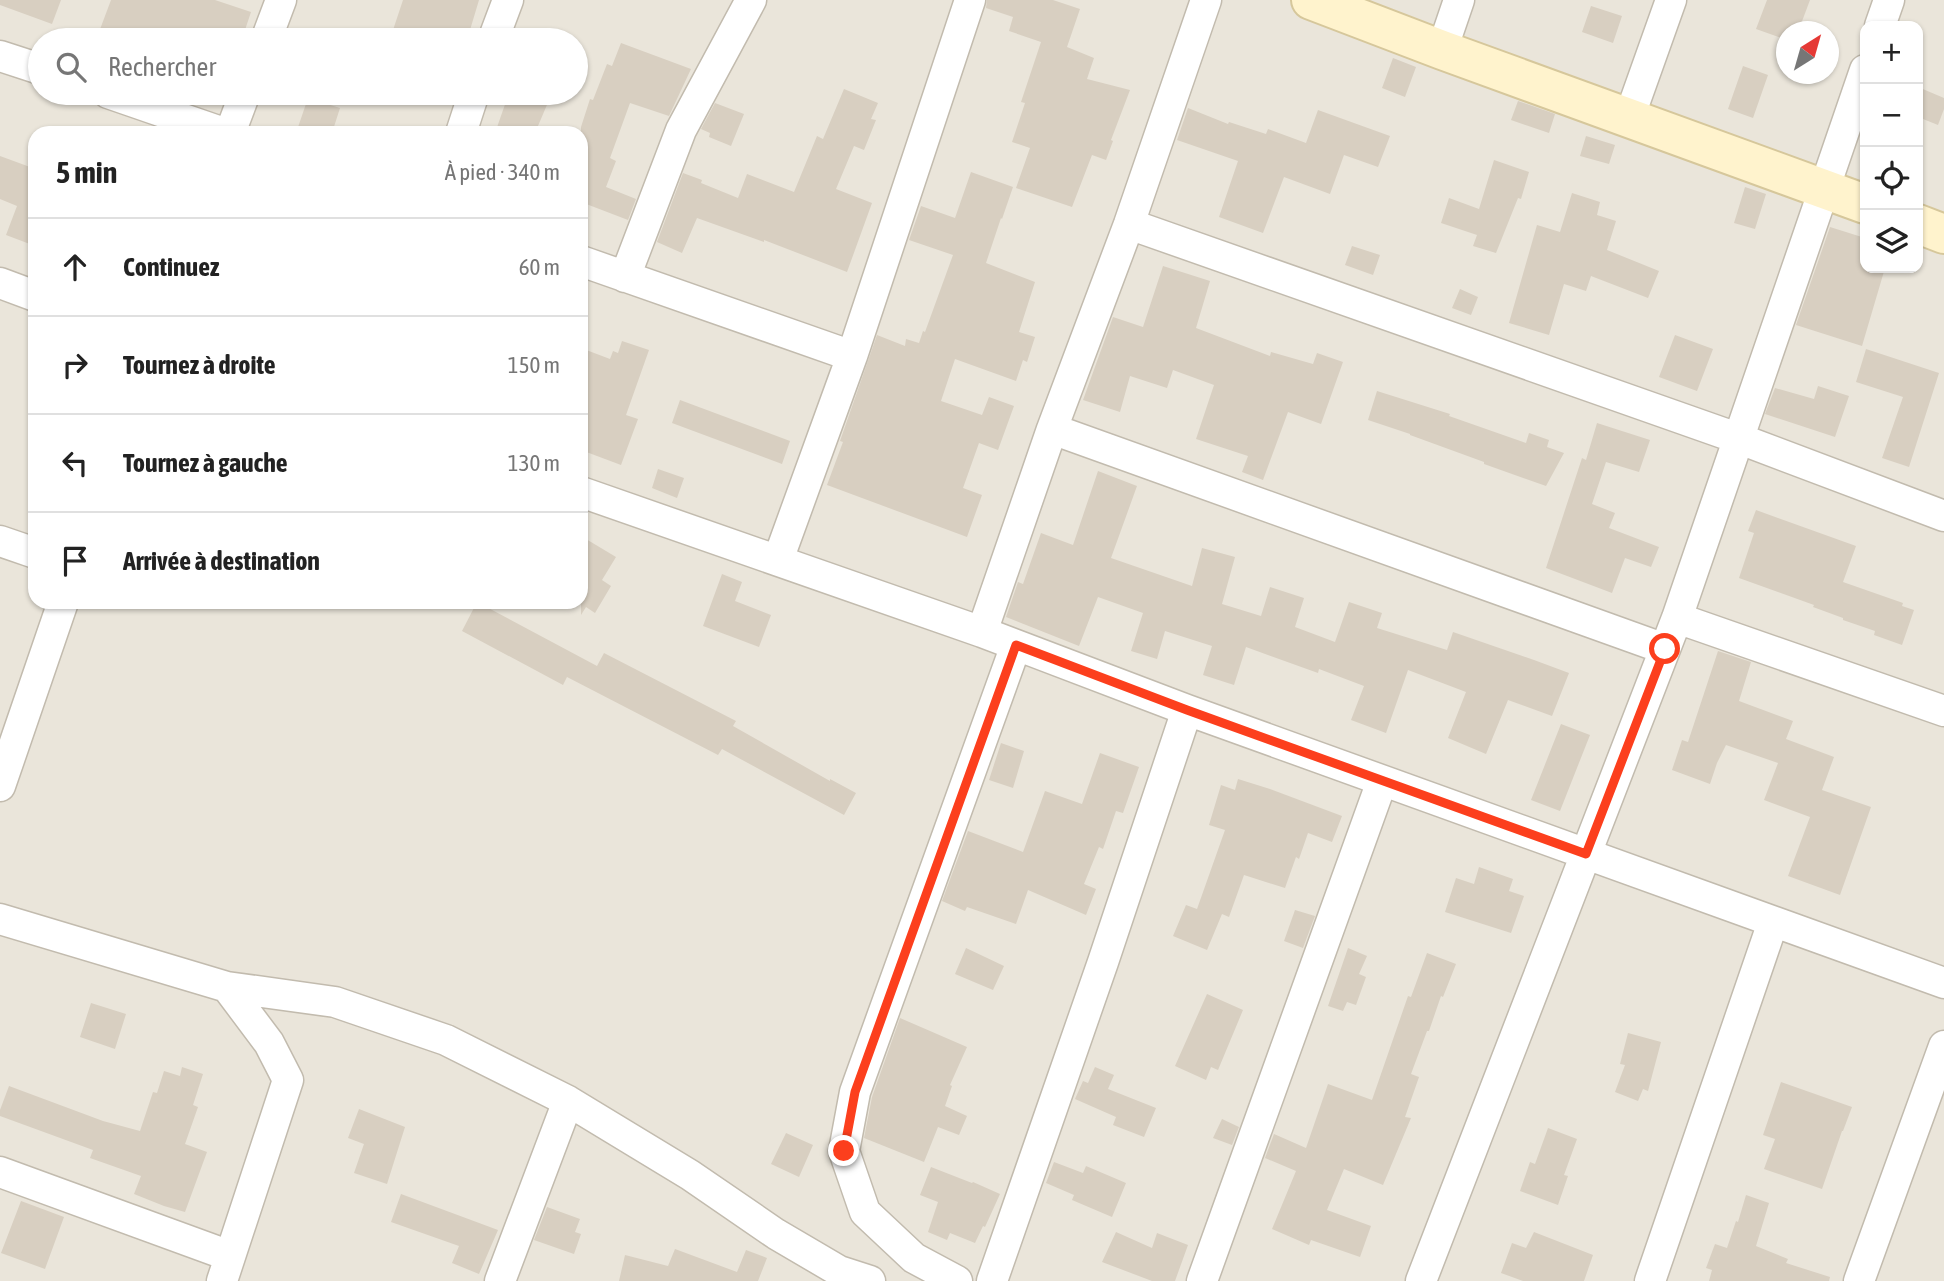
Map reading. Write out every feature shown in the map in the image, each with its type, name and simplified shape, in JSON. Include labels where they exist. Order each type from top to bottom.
[{"type":"street","points":[[270,28],[281,0]]},
{"type":"street","points":[[498,28],[508,0]]},
{"type":"street","points":[[625,277],[681,130],[751,0]]},
{"type":"street","points":[[778,560],[852,356],[970,0]]},
{"type":"street","points":[[982,632],[1206,0]]},
{"type":"street","points":[[1311,0],[1860,202]]},
{"type":"street","points":[[1442,50],[1459,0]]},
{"type":"street","points":[[1629,118],[1671,0]]},
{"type":"street","points":[[1882,21],[1889,0]]},
{"type":"street","points":[[0,55],[28,65]]},
{"type":"street","points":[[1421,1281],[1677,618],[1860,84]]},
{"type":"street","points":[[143,105],[204,126]]},
{"type":"street","points":[[233,126],[240,105]]},
{"type":"street","points":[[463,126],[470,105]]},
{"type":"street","points":[[1129,223],[1740,439],[1944,516]]},
{"type":"street","points":[[1923,226],[1944,234]]},
{"type":"street","points":[[588,264],[852,356]]},
{"type":"street","points":[[0,283],[28,293]]},
{"type":"street","points":[[1052,429],[1665,649]]},
{"type":"street","points":[[588,494],[982,632],[1187,710],[1944,983]]},
{"type":"street","points":[[0,541],[28,551]]},
{"type":"street","points":[[0,786],[61,609]]},
{"type":"street","points":[[1677,618],[1944,711]]},
{"type":"street","points":[[957,1281],[914,1258],[865,1212],[844,1151],[855,1092],[1016,645]]},
{"type":"street","points":[[992,1281],[1187,710]]},
{"type":"street","points":[[1202,1281],[1382,780]]},
{"type":"street","points":[[0,919],[227,987],[335,1002],[446,1040],[568,1101],[690,1175],[776,1234],[839,1270],[870,1281]]},
{"type":"street","points":[[1650,1281],[1773,922]]},
{"type":"street","points":[[0,1171],[226,1268],[288,1080],[269,1043],[227,987]]},
{"type":"street","points":[[1858,1281],[1944,1046]]},
{"type":"street","points":[[500,1281],[568,1101]]},
{"type":"shaded area","points":[[0,0],[1944,0],[1944,1281],[0,1281]]},
{"type":"building","points":[[0,0],[61,0],[52,24],[0,5]]},
{"type":"building","points":[[111,0],[215,0],[251,12],[246,28],[100,28]]},
{"type":"building","points":[[403,0],[479,0],[471,28],[394,28]]},
{"type":"building","points":[[987,0],[1053,0],[1080,9],[1067,47],[1094,58],[1087,79],[1130,90],[1106,160],[1092,155],[1072,207],[1016,188],[1030,148],[1012,142],[1025,103],[1021,102],[1041,42],[1009,31],[1013,17],[986,8]]},
{"type":"building","points":[[1767,0],[1810,0],[1802,21],[1776,21],[1776,36],[1756,29]]},
{"type":"building","points":[[1591,6],[1622,16],[1613,43],[1582,32]]},
{"type":"building","points":[[621,43],[691,69],[669,116],[630,103],[610,158],[616,161],[606,187],[636,199],[628,220],[588,205],[588,126],[581,126],[590,99],[593,100],[607,64],[612,66]]},
{"type":"building","points":[[1393,58],[1416,67],[1405,97],[1382,88]]},
{"type":"building","points":[[1743,66],[1768,75],[1753,118],[1728,109]]},
{"type":"building","points":[[844,89],[878,103],[871,119],[876,120],[864,150],[854,146],[836,189],[872,203],[847,272],[697,218],[682,253],[657,242],[683,173],[738,198],[747,174],[794,192],[817,136],[823,139]]},
{"type":"building","points":[[1923,89],[1944,98],[1944,109],[1938,125],[1923,119]]},
{"type":"building","points":[[1518,101],[1555,114],[1549,133],[1511,120]]},
{"type":"building","points":[[715,103],[744,114],[731,146],[709,137],[710,133],[701,129]]},
{"type":"building","points":[[306,105],[330,105],[340,108],[334,126],[298,126]]},
{"type":"building","points":[[505,105],[547,105],[538,126],[497,126]]},
{"type":"building","points":[[1188,108],[1228,124],[1229,122],[1266,134],[1268,129],[1306,143],[1318,110],[1390,136],[1378,167],[1344,155],[1330,194],[1284,177],[1263,233],[1219,217],[1238,161],[1177,140]]},
{"type":"building","points":[[1586,136],[1615,145],[1609,164],[1580,156]]},
{"type":"building","points":[[0,156],[28,166],[28,243],[6,235],[17,206],[0,199]]},
{"type":"building","points":[[1494,160],[1529,172],[1521,199],[1518,198],[1496,253],[1473,246],[1477,235],[1441,223],[1449,198],[1479,209]]},
{"type":"building","points":[[971,172],[1013,187],[986,263],[1035,282],[1019,332],[1035,337],[1027,362],[1023,360],[1016,381],[955,359],[941,401],[982,415],[989,397],[1014,406],[998,450],[979,443],[963,488],[982,495],[967,537],[827,485],[877,335],[905,346],[906,339],[919,343],[953,255],[909,240],[921,206],[955,218]]},
{"type":"building","points":[[1745,187],[1766,194],[1755,229],[1734,223]]},
{"type":"building","points":[[1572,193],[1600,202],[1597,215],[1616,221],[1607,250],[1659,271],[1648,298],[1591,276],[1586,291],[1564,284],[1549,335],[1509,323],[1537,225],[1560,232]]},
{"type":"building","points":[[1830,227],[1860,236],[1860,273],[1884,273],[1862,346],[1796,325]]},
{"type":"building","points":[[1352,246],[1380,255],[1373,275],[1345,265]]},
{"type":"building","points":[[1163,266],[1210,281],[1196,328],[1270,356],[1271,352],[1313,364],[1317,353],[1343,362],[1321,424],[1288,412],[1263,480],[1242,472],[1248,456],[1196,439],[1214,385],[1173,370],[1167,388],[1130,376],[1120,412],[1083,400],[1113,317],[1143,327]]},
{"type":"building","points":[[1460,289],[1478,297],[1471,315],[1452,308]]},
{"type":"building","points":[[1675,335],[1713,349],[1697,391],[1659,377]]},
{"type":"building","points":[[622,341],[649,350],[626,415],[638,419],[621,465],[588,453],[588,351],[610,359],[613,351],[618,353]]},
{"type":"building","points":[[1866,349],[1939,373],[1909,467],[1882,458],[1903,397],[1856,382]]},
{"type":"building","points":[[1818,386],[1849,396],[1835,437],[1765,414],[1775,388],[1814,399]]},
{"type":"building","points":[[1377,391],[1450,414],[1449,416],[1526,443],[1529,433],[1549,440],[1547,447],[1564,453],[1546,486],[1368,420]]},
{"type":"building","points":[[680,400],[790,441],[782,464],[672,423]]},
{"type":"building","points":[[1597,423],[1650,440],[1639,472],[1606,462],[1592,504],[1615,513],[1609,528],[1659,547],[1651,567],[1625,558],[1612,593],[1546,568],[1582,458],[1586,460]]},
{"type":"building","points":[[658,469],[684,478],[677,498],[652,488]]},
{"type":"building","points":[[1098,471],[1137,486],[1111,558],[1192,586],[1202,548],[1235,557],[1222,604],[1261,616],[1270,587],[1304,598],[1295,627],[1335,642],[1349,602],[1382,613],[1377,628],[1447,650],[1453,632],[1534,660],[1569,673],[1552,716],[1508,700],[1486,754],[1448,738],[1466,692],[1408,670],[1386,733],[1351,720],[1364,686],[1319,669],[1318,673],[1246,647],[1234,685],[1203,675],[1212,646],[1165,631],[1157,659],[1131,651],[1143,613],[1098,597],[1079,646],[1006,617],[1018,582],[1023,584],[1041,533],[1073,545]]},
{"type":"building","points":[[1756,510],[1856,546],[1843,582],[1903,603],[1902,606],[1914,610],[1902,645],[1874,635],[1875,631],[1843,620],[1813,607],[1814,605],[1739,578],[1754,533],[1748,531]]},
{"type":"building","points":[[588,540],[616,557],[602,580],[611,586],[595,613],[588,608]]},
{"type":"building","points":[[722,574],[742,582],[735,601],[771,615],[759,647],[703,626]]},
{"type":"building","points":[[473,609],[490,609],[597,666],[604,653],[736,721],[733,726],[856,793],[844,815],[722,749],[718,755],[567,677],[563,685],[462,631]]},
{"type":"building","points":[[1718,651],[1751,662],[1739,701],[1793,721],[1786,739],[1834,757],[1822,790],[1871,807],[1840,895],[1788,876],[1810,817],[1764,800],[1778,763],[1726,745],[1710,784],[1672,770],[1682,740],[1688,742]]},
{"type":"building","points":[[1561,724],[1590,735],[1560,811],[1531,800]]},
{"type":"building","points":[[1001,743],[1024,751],[1013,788],[989,780]]},
{"type":"building","points":[[1100,753],[1139,767],[1123,813],[1116,811],[1103,849],[1099,847],[1084,884],[1096,889],[1086,915],[1028,890],[1016,924],[967,907],[965,911],[942,901],[968,831],[1023,852],[1045,791],[1082,804]]},
{"type":"building","points":[[1238,779],[1342,816],[1332,842],[1308,833],[1285,888],[1244,875],[1229,917],[1222,914],[1207,950],[1173,936],[1186,905],[1197,909],[1225,830],[1209,825],[1221,785],[1235,790]]},
{"type":"building","points":[[1479,867],[1513,879],[1509,891],[1524,896],[1511,933],[1445,912],[1456,878],[1474,884]]},
{"type":"building","points":[[1295,910],[1315,916],[1303,948],[1284,941]]},
{"type":"building","points":[[966,948],[1004,966],[993,990],[955,974]]},
{"type":"building","points":[[1348,948],[1367,956],[1359,974],[1366,977],[1356,1005],[1347,1002],[1343,1011],[1328,1006]]},
{"type":"building","points":[[1427,953],[1456,964],[1411,1074],[1419,1077],[1405,1117],[1411,1118],[1383,1185],[1344,1169],[1327,1210],[1371,1226],[1360,1257],[1311,1240],[1309,1245],[1272,1229],[1296,1171],[1265,1158],[1274,1134],[1306,1148],[1328,1084],[1372,1100],[1408,996],[1411,997]]},
{"type":"building","points":[[1207,994],[1243,1010],[1218,1070],[1211,1067],[1206,1080],[1175,1066]]},
{"type":"building","points":[[91,1003],[126,1014],[115,1049],[80,1037]]},
{"type":"building","points":[[900,1018],[967,1047],[950,1085],[952,1086],[945,1106],[967,1116],[959,1135],[938,1127],[924,1162],[864,1138],[872,1097]]},
{"type":"building","points":[[1628,1033],[1661,1042],[1648,1091],[1643,1089],[1638,1101],[1615,1092],[1625,1065],[1620,1064]]},
{"type":"building","points":[[182,1067],[203,1074],[193,1105],[198,1107],[185,1144],[207,1152],[185,1212],[134,1194],[141,1176],[90,1158],[93,1150],[0,1116],[9,1086],[103,1121],[140,1131],[153,1092],[157,1093],[164,1071],[180,1076]]},
{"type":"building","points":[[1095,1067],[1114,1075],[1108,1089],[1156,1108],[1144,1137],[1113,1125],[1116,1117],[1075,1099],[1083,1081],[1088,1083]]},
{"type":"building","points":[[1781,1082],[1852,1107],[1822,1189],[1764,1169],[1775,1139],[1763,1135]]},
{"type":"building","points":[[359,1109],[405,1127],[387,1184],[354,1173],[364,1144],[348,1138]]},
{"type":"building","points":[[1222,1119],[1239,1127],[1232,1145],[1213,1138]]},
{"type":"building","points":[[1548,1128],[1577,1139],[1564,1175],[1568,1176],[1558,1205],[1520,1191],[1530,1162],[1535,1164]]},
{"type":"building","points":[[786,1133],[813,1145],[799,1177],[771,1164]]},
{"type":"building","points":[[1054,1162],[1083,1173],[1086,1166],[1126,1183],[1112,1217],[1072,1200],[1074,1195],[1046,1183]]},
{"type":"building","points":[[931,1167],[1000,1194],[975,1243],[950,1233],[947,1240],[928,1232],[938,1202],[920,1195]]},
{"type":"building","points":[[401,1194],[498,1230],[479,1274],[452,1263],[459,1246],[391,1222]]},
{"type":"building","points":[[1746,1195],[1769,1203],[1756,1246],[1788,1259],[1786,1263],[1830,1277],[1829,1281],[1709,1281],[1712,1270],[1706,1268],[1715,1244],[1727,1248]]},
{"type":"building","points":[[21,1201],[64,1217],[45,1269],[1,1253]]},
{"type":"building","points":[[547,1207],[580,1219],[575,1232],[581,1234],[574,1254],[534,1240]]},
{"type":"building","points":[[1116,1232],[1152,1248],[1157,1233],[1188,1245],[1175,1281],[1152,1281],[1102,1262]]},
{"type":"building","points":[[1534,1232],[1593,1255],[1584,1281],[1523,1281],[1501,1273],[1512,1243],[1526,1248]]},
{"type":"building","points":[[675,1249],[737,1272],[746,1250],[767,1258],[758,1281],[619,1281],[625,1255],[668,1266]]},
{"type":"route","points":[[844,1151],[855,1092],[1016,645],[1187,710],[1586,854],[1665,649]]}]
